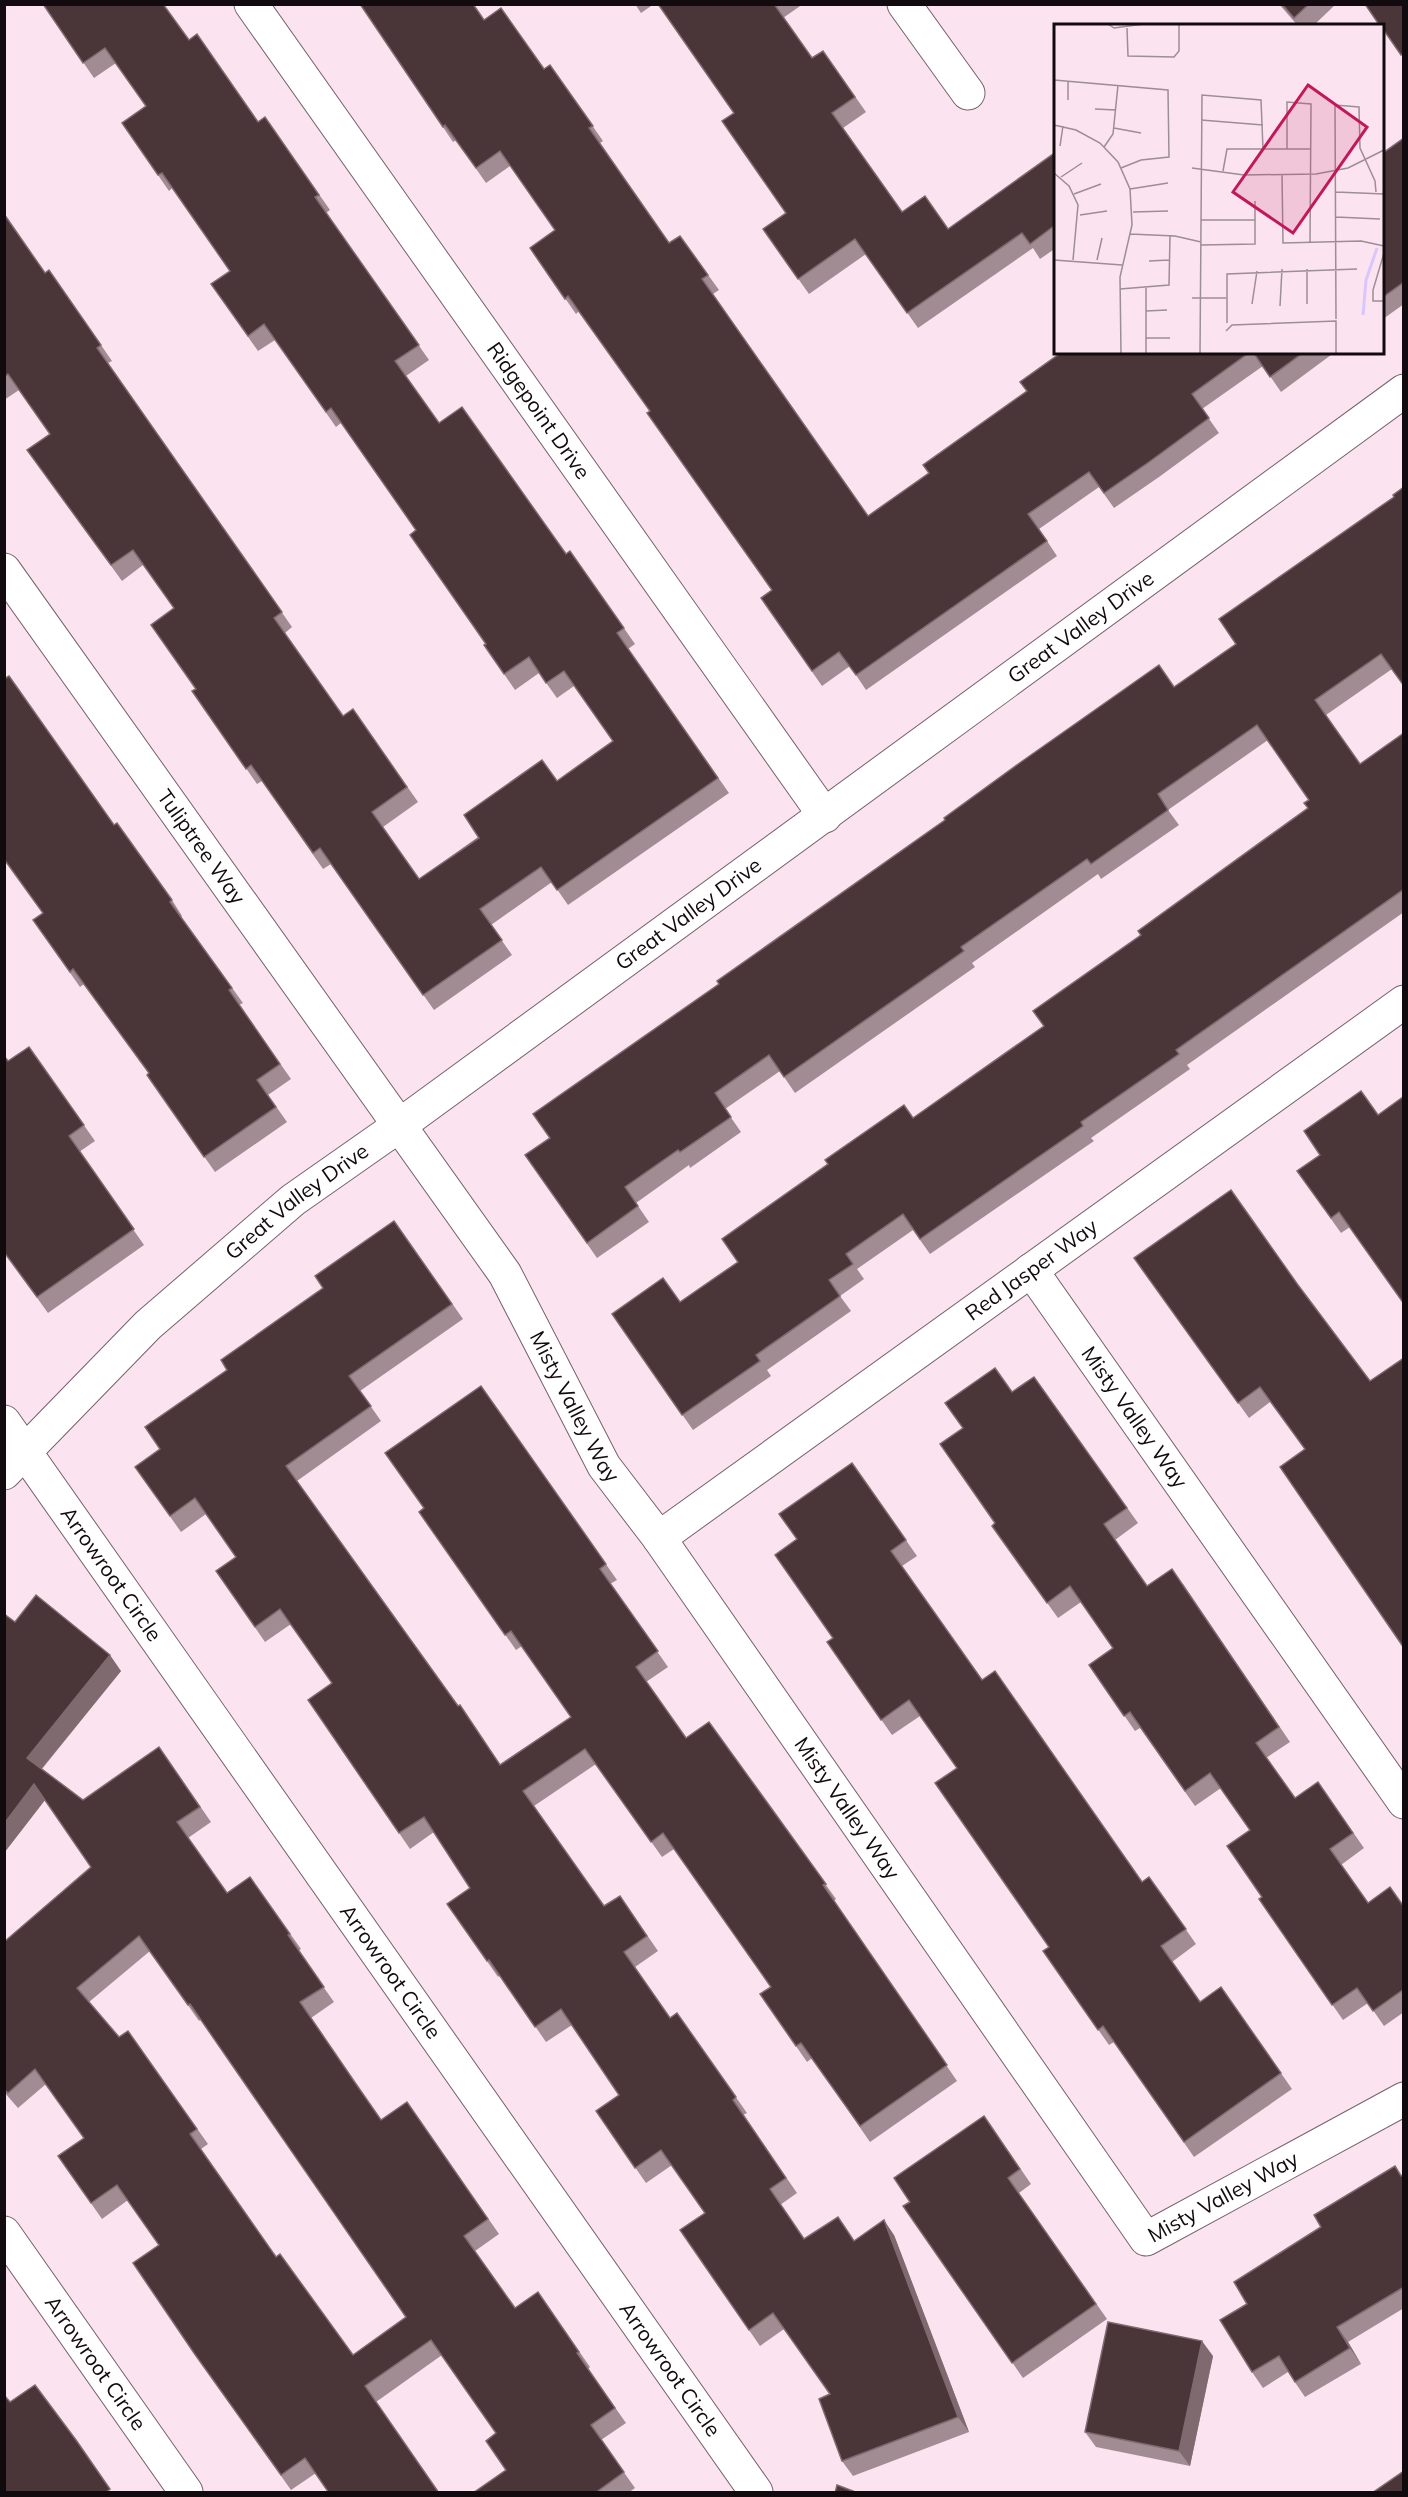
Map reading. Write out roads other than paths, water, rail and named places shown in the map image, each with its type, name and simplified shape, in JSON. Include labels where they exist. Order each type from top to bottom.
[{"type":"street","name":"Ridgepoint Drive","points":[[252,4],[825,816]]},
{"type":"street","points":[[904,4],[968,93]]},
{"type":"street","name":"Great Valley Drive","points":[[15,1462],[156,1318],[293,1200],[400,1125],[825,816],[1404,391]]},
{"type":"street","name":"Tuliptree Way","points":[[4,570],[400,1125]]},
{"type":"street","name":"Red Jasper Way","points":[[659,1538],[1404,1002]]},
{"type":"street","name":"Misty Valley Way","points":[[400,1125],[505,1274],[604,1466],[659,1538],[1146,2239],[1404,2099]]},
{"type":"street","name":"Misty Valley Way","points":[[1031,1270],[1404,1802]]},
{"type":"street","name":"Arrowroot Circle","points":[[4,1422],[15,1462],[756,2493]]},
{"type":"street","name":"Arrowroot Circle","points":[[4,2233],[186,2493]]}]
